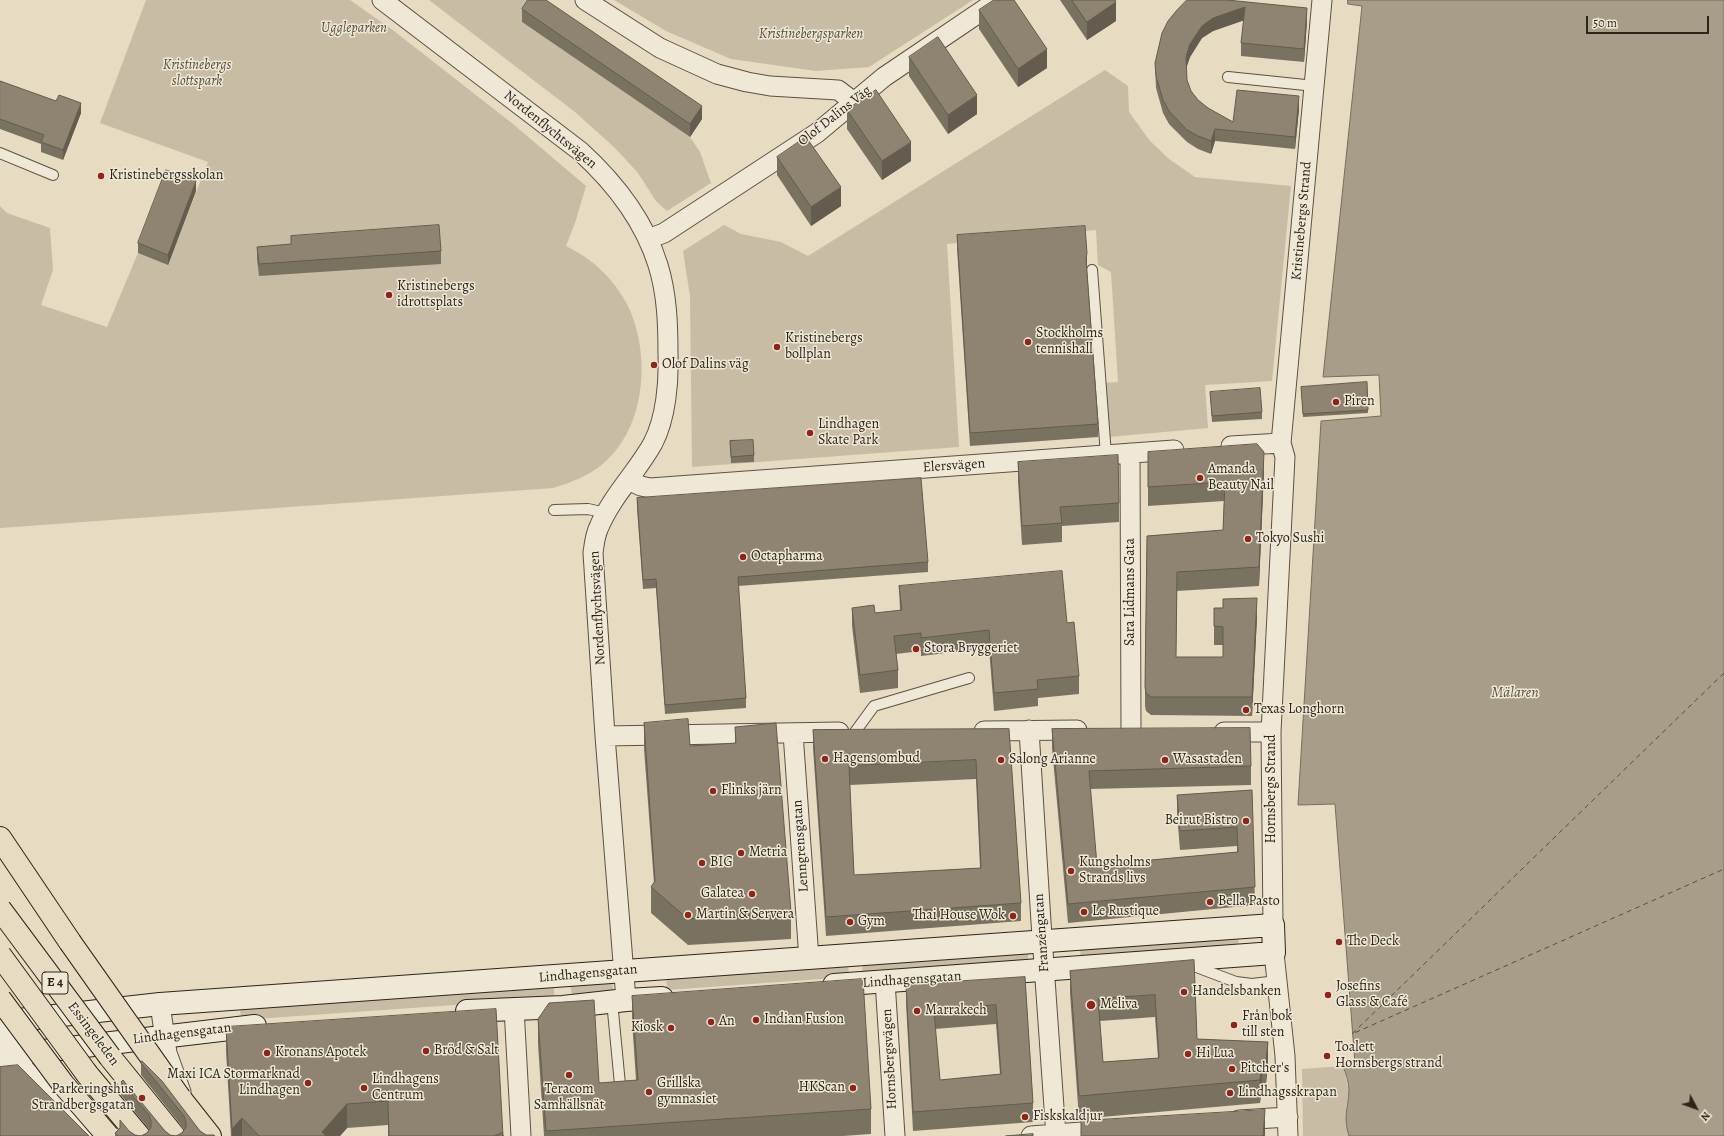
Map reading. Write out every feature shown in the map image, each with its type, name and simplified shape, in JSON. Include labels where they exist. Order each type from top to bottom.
[{"type":"highway","points":[[2,844],[180,1098],[210,1136]]},
{"type":"highway","name":"Essingeleden","points":[[0,909],[110,1057],[174,1136]]},
{"type":"highway","name":"Essingeleden","points":[[0,955],[87,1074],[139,1136]]},
{"type":"highway","points":[[0,999],[63,1084],[108,1136]]},
{"type":"street","name":"Nordenflychtsvägen","points":[[382,0],[591,161],[611,182],[625,200],[648,239],[658,264],[668,316],[669,368],[665,408],[653,442],[606,513],[598,528],[593,553],[605,736],[624,971],[619,1000]]},
{"type":"street","points":[[585,0],[660,48],[717,74],[770,86],[838,90],[854,102]]},
{"type":"street","name":"Olof Dalins Väg","points":[[648,239],[668,231],[816,133],[884,78],[998,0]]},
{"type":"street","name":"Kristinebergs Strand","points":[[1281,443],[1322,0]]},
{"type":"street","points":[[1217,447],[1281,443]]},
{"type":"street","name":"Hornsbergs Strand","points":[[1281,443],[1285,457],[1271,732],[1274,953],[1285,1056],[1288,1136]]},
{"type":"street","name":"Elersvägen","points":[[628,480],[650,488],[1193,449]]},
{"type":"street","name":"Sara Lidmans Gata","points":[[1130,453],[1131,730]]},
{"type":"street","name":"Franzéngatan","points":[[1029,730],[1056,1135]]},
{"type":"street","points":[[966,731],[1092,730]]},
{"type":"street","points":[[1209,731],[1271,732]]},
{"type":"street","points":[[605,736],[879,732]]},
{"type":"street","name":"Lenngrensgatan","points":[[793,733],[809,959]]},
{"type":"street","name":"Lindhagensgatan","points":[[3,1022],[160,1004],[809,959],[1043,940],[1273,925]]},
{"type":"street","name":"Lindhagensgatan","points":[[817,987],[1274,953]]},
{"type":"street","name":"Hornsbergsvägen","points":[[885,981],[895,1136]]},
{"type":"street","name":"Lindhagensgatan","points":[[444,1013],[514,1008],[562,1007],[619,1000],[684,996]]},
{"type":"street","points":[[160,1004],[166,1036],[167,1052],[183,1098],[214,1136]]},
{"type":"street","points":[[514,1008],[521,1136]]},
{"type":"street","points":[[3,1022],[5,1056],[88,1136]]},
{"type":"street","name":"Lindhagensgatan","points":[[5,1056],[166,1036],[272,1025]]},
{"type":"street","points":[[1219,1122],[1288,1117]]},
{"type":"street","points":[[1031,1136],[1125,1129]]},
{"type":"lane","points":[[1228,77],[1315,86]]},
{"type":"lane","points":[[0,153],[53,175]]},
{"type":"lane","points":[[1092,270],[1106,455]]},
{"type":"lane","points":[[554,510],[588,509],[606,513]]},
{"type":"lane","points":[[855,732],[874,706],[969,678]]},
{"type":"lane","points":[[1180,960],[1236,982],[1252,984],[1277,981]]},
{"type":"lane","points":[[619,1000],[621,1101]]},
{"type":"green space","name":"Kristinebergs idrottsplats","points":[[146,0],[350,0],[394,31],[513,124],[586,186],[575,223],[566,246],[585,257],[602,271],[622,296],[628,306],[635,325],[640,346],[642,367],[636,409],[629,429],[619,447],[605,462],[580,478],[553,488],[0,528],[0,206],[7,213],[50,228],[53,270],[41,305],[107,327],[138,253],[168,264],[208,162],[100,123]]},
{"type":"green space","points":[[429,0],[537,0],[522,22],[690,137],[700,152],[711,183],[667,211],[656,201],[638,173],[615,148],[575,112]]},
{"type":"green space","name":"Kristinebergsparken","points":[[614,0],[973,0],[869,67],[816,71],[731,59],[666,31]]},
{"type":"green space","points":[[1105,70],[1128,86],[1129,112],[1150,141],[1169,159],[1195,177],[1291,186],[1272,381],[1205,385],[1208,428],[1109,437],[1104,383],[1118,382],[1111,272],[1098,265],[1096,230],[947,244],[959,447],[692,467],[690,296],[683,251],[724,225],[741,234],[781,242],[808,256]]},
{"type":"green space","points":[[1238,935],[1239,948],[1081,960],[1080,946]]},
{"type":"green space","points":[[1028,953],[1028,961],[863,976],[862,961]]},
{"type":"green space","points":[[848,962],[849,977],[667,990],[666,975]]},
{"type":"green space","points":[[570,980],[612,980],[613,989],[611,992],[572,997]]},
{"type":"green space","points":[[554,983],[554,998],[241,1020],[240,1006]]},
{"type":"green space","points":[[1343,1066],[1349,1091],[1346,1109],[1349,1136],[1303,1136],[1302,1069]]},
{"type":"water","name":"Mälaren","points":[[1348,0],[1724,0],[1724,1136],[1349,1136],[1346,1118],[1349,1088],[1343,1066],[1355,1064],[1335,804],[1298,805],[1321,421],[1381,416],[1379,375],[1323,377],[1362,6],[1348,4]]},
{"type":"building","points":[[528,0],[546,0],[702,106],[690,124],[522,9]]},
{"type":"building","points":[[994,0],[1014,0],[1047,49],[1018,69],[979,10]]},
{"type":"building","points":[[1072,0],[1115,0],[1116,2],[1087,22]]},
{"type":"building","points":[[1187,0],[1227,0],[1307,8],[1304,49],[1241,43],[1245,7],[1213,18],[1202,26],[1190,44],[1186,57],[1187,80],[1191,91],[1198,100],[1208,108],[1233,122],[1237,90],[1299,96],[1295,137],[1215,129],[1211,141],[1187,130],[1169,111],[1163,100],[1156,76],[1155,63],[1162,33],[1168,21]]},
{"type":"building","points":[[938,37],[977,95],[948,115],[909,57]]},
{"type":"building","points":[[0,81],[56,101],[59,95],[81,103],[63,150],[41,142],[44,135],[0,119]]},
{"type":"building","points":[[876,90],[911,142],[882,161],[847,110]]},
{"type":"building","points":[[806,137],[841,187],[811,207],[777,157]]},
{"type":"building","points":[[166,170],[196,181],[168,255],[138,243]]},
{"type":"building","points":[[439,225],[441,251],[259,264],[257,247],[291,244],[291,236]]},
{"type":"building","name":"Stockholms tennishall","points":[[1085,226],[1098,424],[970,433],[957,235]]},
{"type":"building","points":[[1367,382],[1368,410],[1303,414],[1301,387]]},
{"type":"building","points":[[1260,388],[1262,412],[1212,416],[1210,392]]},
{"type":"building","points":[[753,440],[754,455],[731,457],[730,441]]},
{"type":"building","points":[[1257,444],[1264,452],[1259,567],[1177,572],[1176,657],[1223,657],[1223,627],[1214,626],[1214,608],[1223,608],[1223,599],[1257,598],[1252,697],[1151,697],[1146,693],[1145,687],[1147,536],[1223,530],[1225,482],[1148,487],[1148,452]]},
{"type":"building","points":[[1118,455],[1119,503],[1060,507],[1062,523],[1022,526],[1018,462]]},
{"type":"building","points":[[921,478],[928,562],[738,577],[746,698],[665,705],[656,579],[643,580],[637,498]]},
{"type":"building","name":"Stora Bryggeriet","points":[[1062,571],[1067,623],[1074,622],[1079,676],[1037,680],[1038,689],[994,693],[989,630],[921,638],[921,633],[894,636],[898,670],[860,675],[852,608],[874,605],[875,613],[902,610],[899,586]]},
{"type":"building","points":[[688,719],[690,746],[736,743],[735,727],[776,723],[791,912],[688,919],[651,887],[655,881],[644,723]]},
{"type":"building","points":[[1250,728],[1251,766],[1089,771],[1097,865],[1238,852],[1237,827],[1180,831],[1177,795],[1252,790],[1255,887],[1068,904],[1052,729]]},
{"type":"building","points":[[1009,729],[1021,903],[826,917],[813,730]],"holes":[[[976,760],[981,868],[854,875],[849,766]]]},
{"type":"building","points":[[1194,960],[1197,1039],[1268,1042],[1266,1060],[1262,1061],[1260,1080],[1079,1096],[1070,971]],"holes":[[[1155,995],[1159,1058],[1103,1062],[1098,999]]]},
{"type":"building","points":[[1025,977],[1033,1103],[913,1112],[906,985]],"holes":[[[996,1005],[1001,1074],[940,1080],[934,1011]]]},
{"type":"building","points":[[863,979],[871,1109],[546,1131],[538,1019],[549,1003],[594,1000],[599,1083],[638,1080],[632,996]]},
{"type":"building","name":"Lindhagens Centrum","points":[[496,1009],[503,1136],[502,1133],[495,1136],[389,1136],[388,1101],[347,1104],[322,1132],[326,1136],[259,1136],[242,1118],[232,1129],[226,1027]]},
{"type":"building","points":[[142,1061],[162,1081],[200,1131],[206,1135],[215,1136],[176,1136],[182,1133],[186,1127],[184,1116],[141,1063]]},
{"type":"building","points":[[18,1065],[89,1136],[0,1136],[0,1067]]},
{"type":"building","points":[[123,1080],[165,1131],[170,1135],[176,1136],[141,1136],[147,1133],[151,1127],[151,1121],[149,1115],[121,1082]]},
{"type":"building","points":[[1265,1110],[1263,1136],[1081,1136],[1081,1121]]},
{"type":"building","points":[[120,1120],[129,1131],[135,1135],[141,1136],[118,1136],[115,1133],[120,1128]]},
{"type":"building","points":[[502,1133],[503,1136],[495,1136]]},
{"type":"building","points":[[1033,1134],[1033,1136],[1006,1136]]},
{"type":"ferry route","points":[[1724,673],[1352,1034],[1724,869]]},
{"type":"place","name":"Kristinebergsskolan","points":[[101,176]]},
{"type":"place","name":"Kristinebergs idrottsplats","points":[[389,295]]},
{"type":"place","name":"Stockholms tennishall","points":[[1028,342]]},
{"type":"place","name":"Kristinebergs bollplan","points":[[777,347]]},
{"type":"place","name":"Olof Dalins väg","points":[[654,365]]},
{"type":"place","name":"Piren","points":[[1336,402]]},
{"type":"place","name":"Lindhagen Skate Park","points":[[810,433]]},
{"type":"place","name":"Amanda Beauty Nail","points":[[1200,478]]},
{"type":"place","name":"Tokyo Sushi","points":[[1248,539]]},
{"type":"place","name":"Octapharma","points":[[743,557]]},
{"type":"place","name":"Stora Bryggeriet","points":[[916,649]]},
{"type":"place","name":"Texas Longhorn","points":[[1246,710]]},
{"type":"place","name":"Hagens ombud","points":[[825,759]]},
{"type":"place","name":"Salong Arianne","points":[[1001,760]]},
{"type":"place","name":"Wasastaden","points":[[1165,760]]},
{"type":"place","name":"Flinks järn","points":[[713,791]]},
{"type":"place","name":"Beirut Bistro","points":[[1246,821]]},
{"type":"place","name":"Metria","points":[[741,853]]},
{"type":"place","name":"BIG","points":[[702,863]]},
{"type":"place","name":"Kungsholms Strands livs","points":[[1071,871]]},
{"type":"place","name":"Galatea","points":[[752,894]]},
{"type":"place","name":"Bella Pasto","points":[[1210,902]]},
{"type":"place","name":"Le Rustique","points":[[1084,912]]},
{"type":"place","name":"Martin & Servera","points":[[688,915]]},
{"type":"place","name":"Thai House Wok","points":[[1013,916]]},
{"type":"place","name":"Gym","points":[[850,922]]},
{"type":"place","name":"The Deck","points":[[1339,942]]},
{"type":"place","name":"Handelsbanken","points":[[1184,992]]},
{"type":"place","name":"Josefins Glass & Café","points":[[1328,995]]},
{"type":"place","name":"Meliva","points":[[1091,1005]]},
{"type":"place","name":"Marrakech","points":[[917,1011]]},
{"type":"place","name":"Indian Fusion","points":[[756,1020]]},
{"type":"place","name":"An","points":[[711,1022]]},
{"type":"place","name":"Från bok till sten","points":[[1234,1025]]},
{"type":"place","name":"Kiosk","points":[[671,1028]]},
{"type":"place","name":"Bröd & Salt","points":[[426,1051]]},
{"type":"place","name":"Kronans Apotek","points":[[267,1053]]},
{"type":"place","name":"Hi Lua","points":[[1188,1054]]},
{"type":"place","name":"Toalett Hornsbergs strand","points":[[1327,1056]]},
{"type":"place","name":"Pitcher's","points":[[1232,1069]]},
{"type":"place","name":"Teracom Samhällsnät","points":[[569,1075]]},
{"type":"place","name":"Maxi ICA Stormarknad Lindhagen","points":[[308,1083]]},
{"type":"place","name":"Lindhagens Centrum","points":[[364,1088]]},
{"type":"place","name":"HKScan","points":[[853,1088]]},
{"type":"place","name":"Grillska gymnasiet","points":[[649,1092]]},
{"type":"place","name":"Lindhagsskrapan","points":[[1230,1093]]},
{"type":"place","name":"Parkeringshus Strandbergsgatan","points":[[142,1098]]},
{"type":"place","name":"Fiskskaldjur","points":[[1025,1117]]},
{"type":"park label","name":"Uggleparken","points":[[354,29]]},
{"type":"park label","name":"Kristinebergs slottspark","points":[[197,74]]}]
